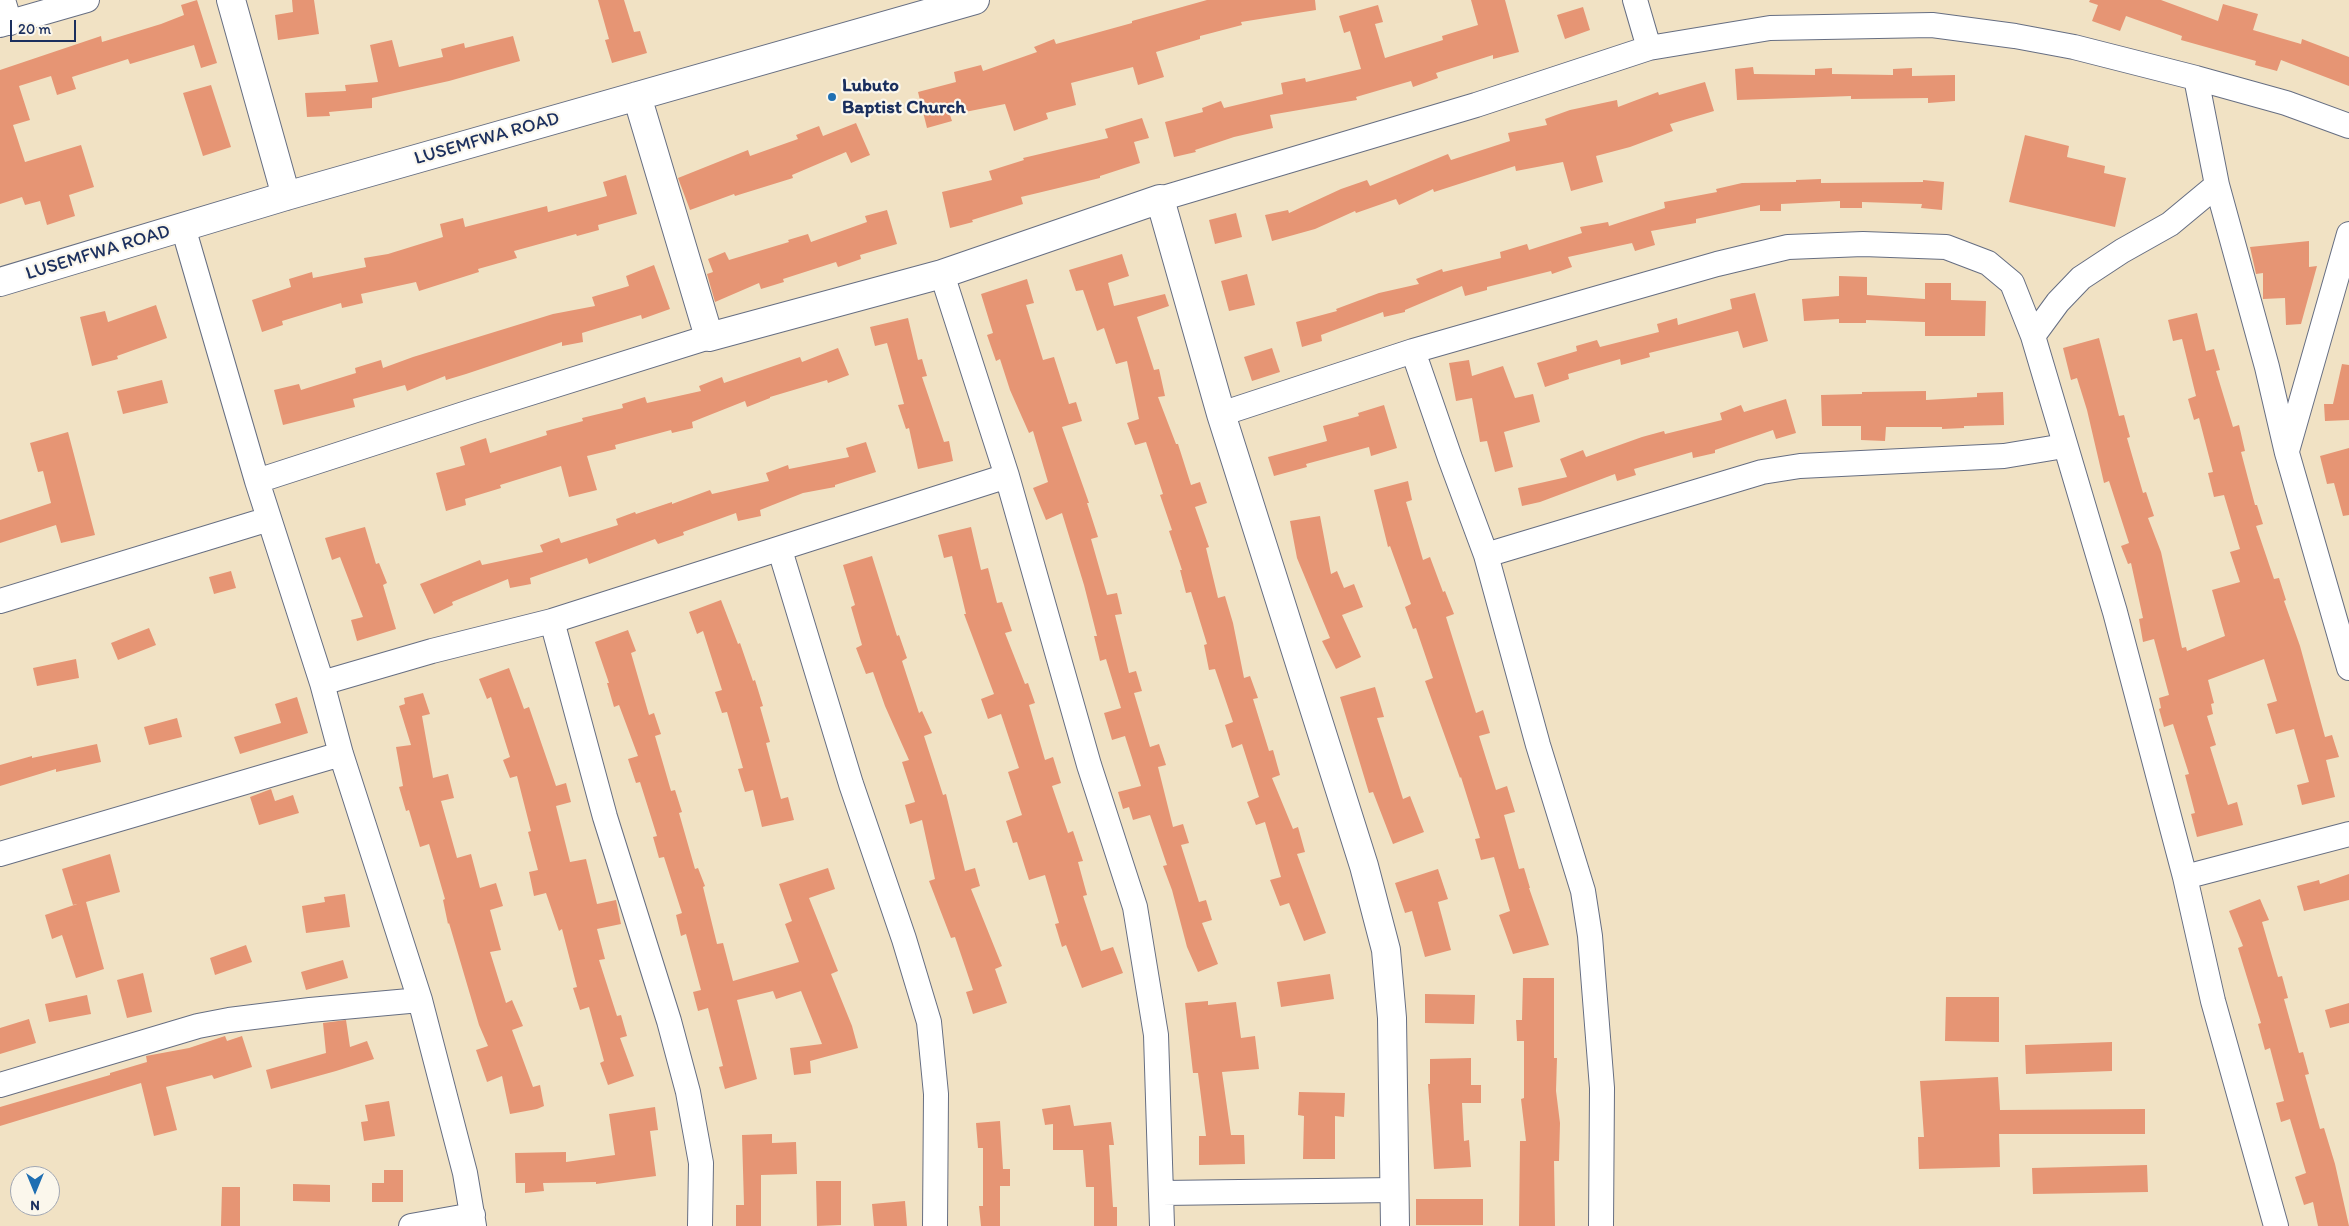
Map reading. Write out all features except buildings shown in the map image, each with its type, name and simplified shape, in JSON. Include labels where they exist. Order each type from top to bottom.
[{"type":"street","points":[[3,0],[5,24],[87,0]]},
{"type":"street","points":[[231,0],[286,196]]},
{"type":"street","name":"LUSEMFWA ROAD","points":[[0,282],[286,196],[975,0]]},
{"type":"street","points":[[1635,0],[1649,48]]},
{"type":"street","points":[[257,482],[476,410],[709,337],[942,274],[1160,199],[1476,105],[1649,48],[1770,28],[1932,25],[2015,36],[2074,47],[2286,103],[2349,126]]},
{"type":"street","points":[[2196,78],[2217,185],[2268,367],[2287,453],[2349,668]]},
{"type":"street","points":[[637,96],[709,337]]},
{"type":"street","points":[[2033,336],[2058,302],[2081,278],[2122,251],[2170,224],[2217,185]]},
{"type":"street","points":[[1160,199],[1221,414],[1364,866],[1386,950],[1392,1018],[1395,1226]]},
{"type":"street","points":[[183,227],[257,482],[322,683],[341,754],[420,1000],[460,1155],[473,1221],[411,1226]]},
{"type":"street","points":[[2287,453],[2349,234]]},
{"type":"street","points":[[1221,414],[1414,351],[1717,264],[1788,247],[1863,244],[1946,247],[1988,263],[2012,283],[2033,336],[2064,446],[2115,612],[2185,877],[2213,1001],[2276,1226]]},
{"type":"street","points":[[942,274],[1007,476],[1089,765],[1135,907],[1156,1035],[1162,1226]]},
{"type":"street","points":[[1414,351],[1450,458],[1486,555],[1538,745],[1583,890],[1590,936],[1602,1088],[1601,1226]]},
{"type":"street","points":[[1486,555],[1762,472],[1800,466],[2004,456],[2064,446]]},
{"type":"street","points":[[322,683],[432,651],[552,621],[780,550],[894,511],[1007,476]]},
{"type":"street","points":[[0,601],[269,519]]},
{"type":"street","points":[[780,550],[851,784],[904,939],[929,1022],[936,1094],[935,1226]]},
{"type":"street","points":[[552,621],[605,817],[669,1021],[688,1092],[701,1163],[700,1226]]},
{"type":"street","points":[[0,854],[341,754]]},
{"type":"street","points":[[2185,877],[2349,834]]},
{"type":"street","points":[[0,1086],[198,1026],[229,1020],[310,1010],[420,1000]]},
{"type":"street","points":[[1162,1193],[1395,1190]]},
{"type":"place","name":"Lubuto Baptist Church","points":[[832,97]]}]
